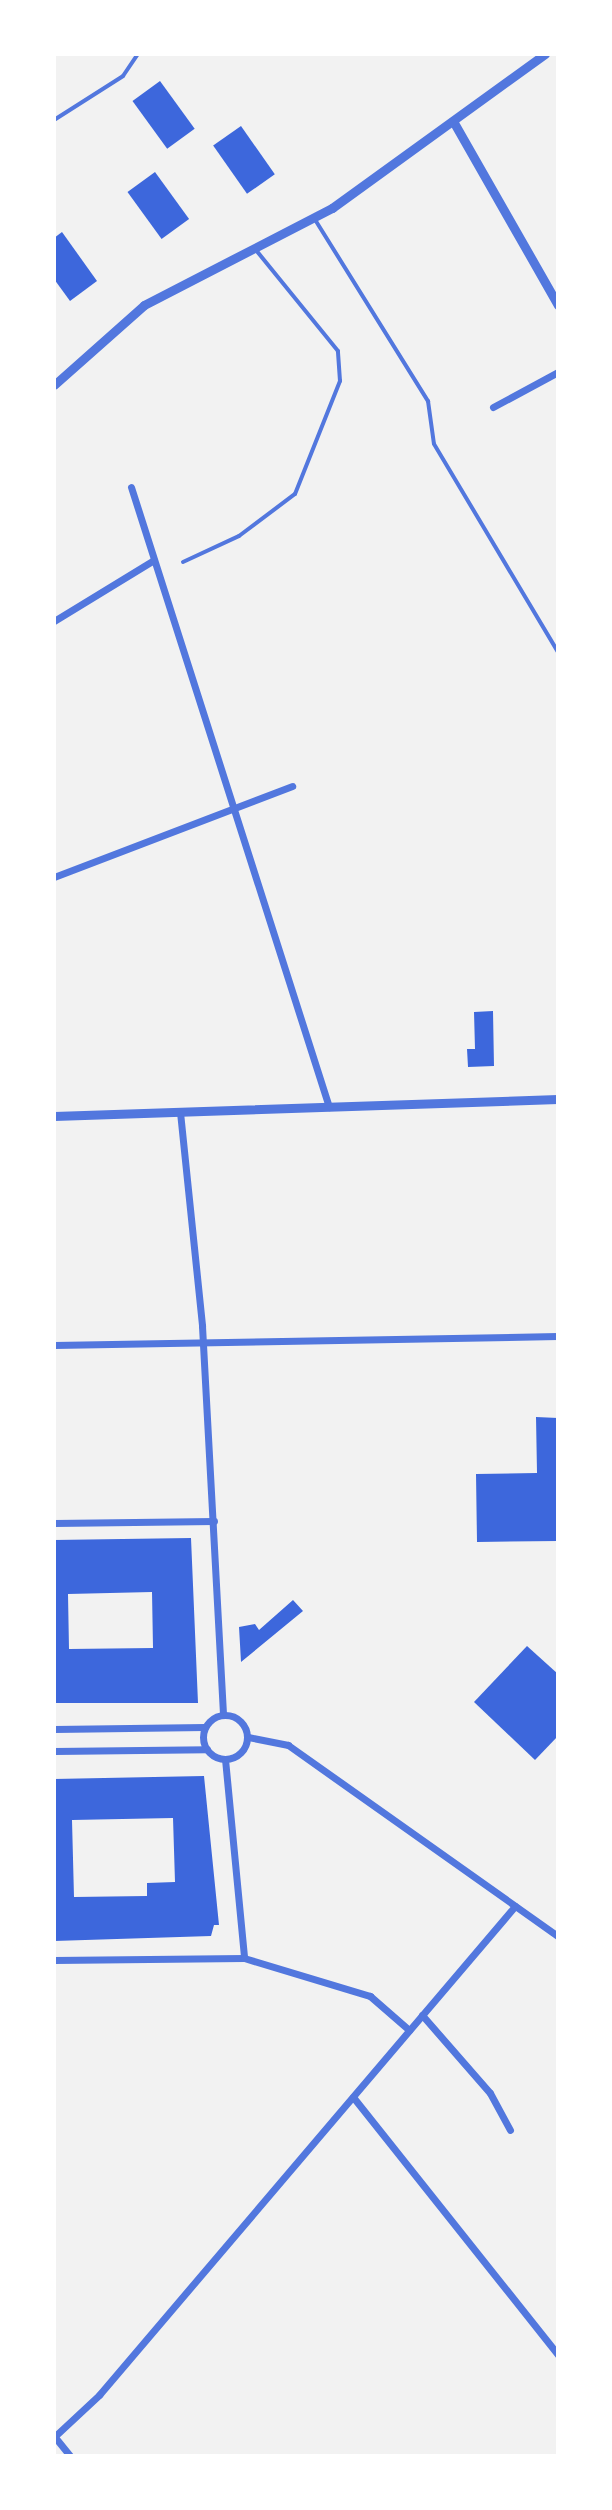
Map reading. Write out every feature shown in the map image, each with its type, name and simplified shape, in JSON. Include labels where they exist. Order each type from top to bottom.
[{"type":"street","points":[[54,385],[144,305],[314,218],[545,54]]},
{"type":"street","points":[[453,121],[558,305]]},
{"type":"street","points":[[493,407],[558,372]]},
{"type":"street","points":[[131,487],[230,809],[329,1107]]},
{"type":"street","points":[[54,621],[154,560]]},
{"type":"street","points":[[54,877],[292,786]]},
{"type":"street","points":[[54,1116],[558,1099]]},
{"type":"street","points":[[180,1112],[214,1521],[223,1714]]},
{"type":"street","points":[[54,1345],[558,1336]]},
{"type":"street","points":[[54,1523],[214,1521]]},
{"type":"street","points":[[54,1729],[205,1727],[223,1714]]},
{"type":"street","points":[[223,1714],[239,1719],[248,1737]]},
{"type":"street","points":[[205,1727],[207,1749]]},
{"type":"street","points":[[54,1751],[207,1749],[225,1759],[240,1754],[248,1737]]},
{"type":"street","points":[[248,1737],[288,1745],[558,1936]]},
{"type":"street","points":[[225,1759],[244,1958]]},
{"type":"street","points":[[70,2456],[54,2436],[99,2395],[515,1906]]},
{"type":"street","points":[[54,1960],[244,1958],[334,1981],[370,1996],[409,2030]]},
{"type":"street","points":[[422,2015],[490,2093],[510,2130]]},
{"type":"street","points":[[353,2097],[558,2355]]},
{"type":"lane","points":[[54,120],[123,76],[138,54]]},
{"type":"lane","points":[[314,218],[428,401],[434,444],[558,652]]},
{"type":"lane","points":[[183,562],[239,536],[295,494],[340,381],[338,351],[254,248]]},
{"type":"building","points":[[160,81],[195,129],[167,149],[132,101]]},
{"type":"building","points":[[241,126],[275,174],[247,194],[213,146]]},
{"type":"building","points":[[155,172],[189,219],[162,239],[127,192]]},
{"type":"building","points":[[62,232],[97,281],[70,301],[54,279],[54,238]]},
{"type":"building","points":[[493,1011],[494,1066],[468,1067],[467,1049],[475,1049],[474,1012]]},
{"type":"building","points":[[536,1417],[558,1418],[558,1541],[477,1542],[476,1474],[537,1473]]},
{"type":"building","points":[[191,1538],[198,1703],[54,1703],[54,1540]],"holes":[[[152,1592],[153,1648],[69,1649],[68,1594]]]},
{"type":"building","points":[[293,1600],[303,1611],[241,1662],[239,1627],[255,1624],[259,1630]]},
{"type":"building","points":[[527,1646],[558,1674],[558,1736],[535,1760],[474,1702]]},
{"type":"building","points":[[204,1776],[219,1925],[214,1925],[211,1936],[54,1941],[54,1779]],"holes":[[[173,1818],[175,1882],[147,1883],[147,1896],[74,1897],[72,1820]]]}]
